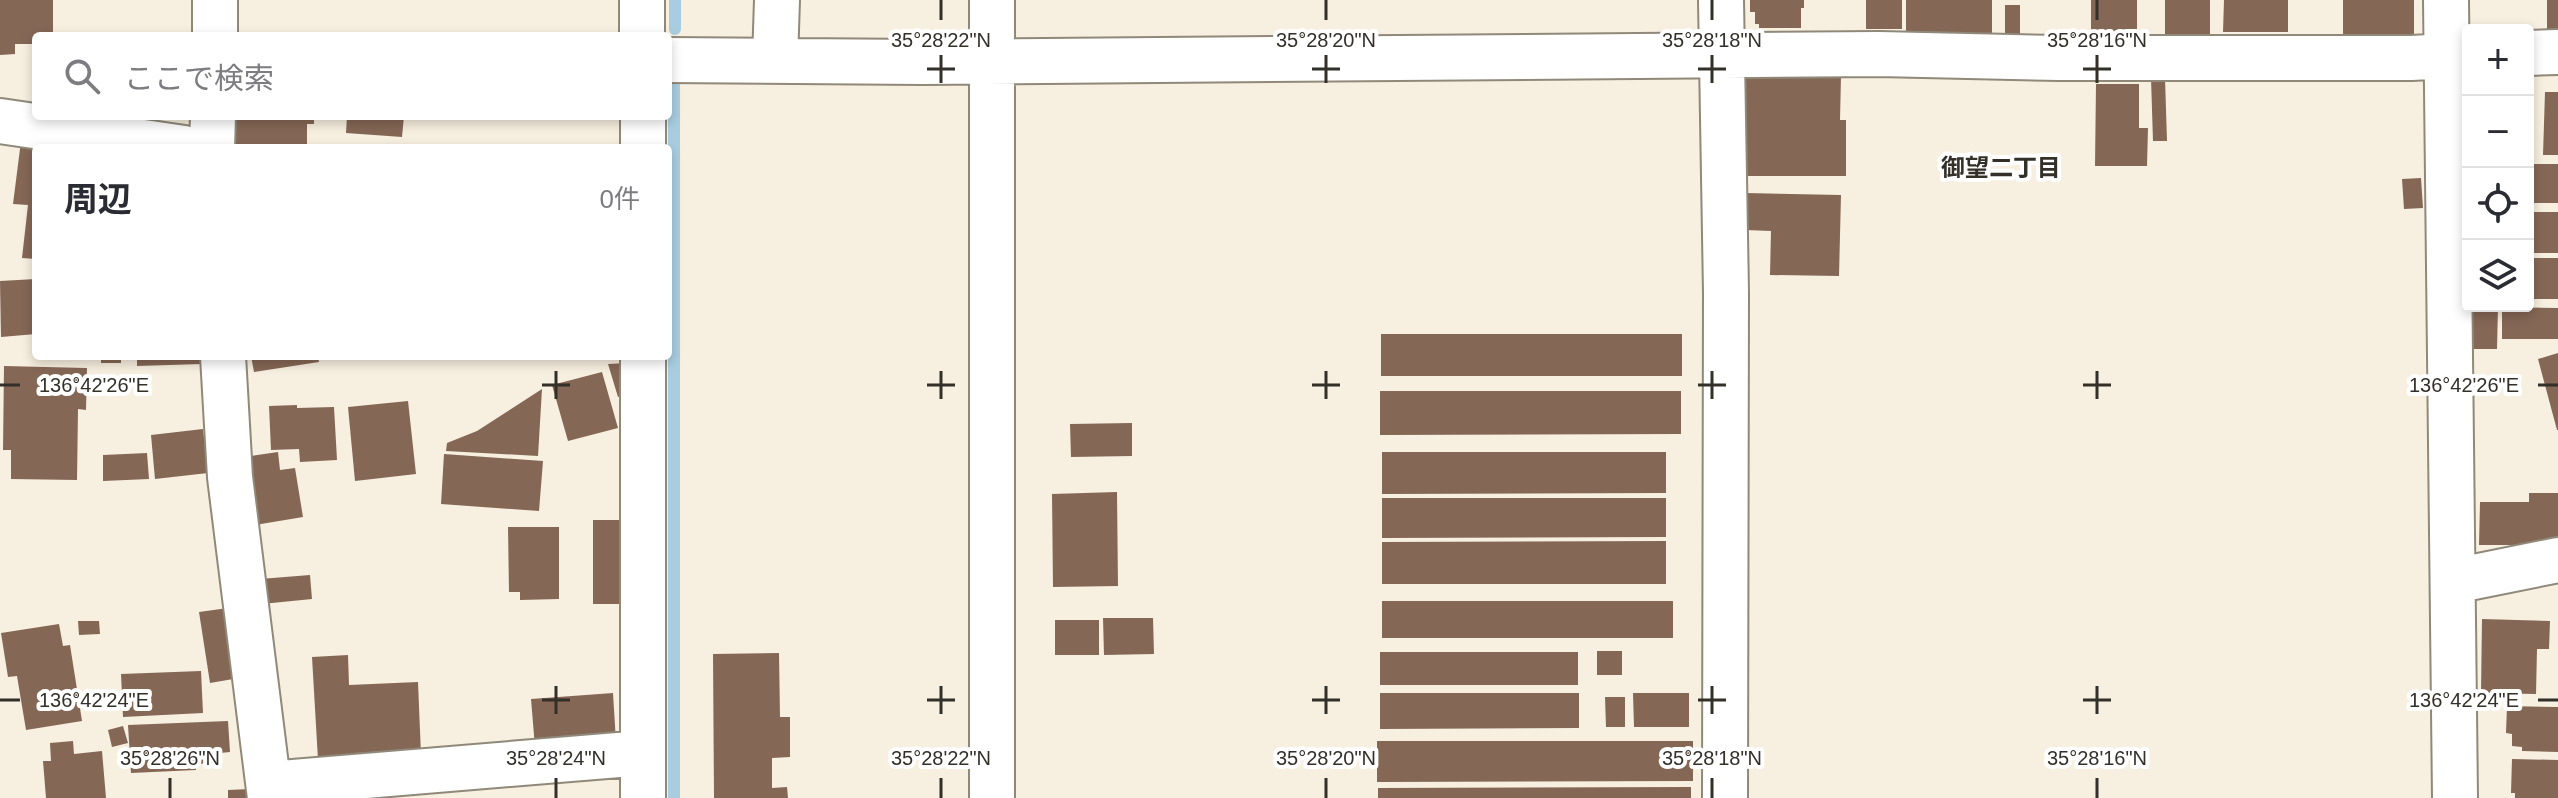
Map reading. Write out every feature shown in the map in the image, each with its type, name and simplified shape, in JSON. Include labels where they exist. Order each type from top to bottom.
[{"type":"street","points":[[215,0],[215,32]]},
{"type":"street","points":[[642,0],[642,32]]},
{"type":"street","points":[[775,61],[777,0]]},
{"type":"street","points":[[992,0],[992,798]]},
{"type":"street","points":[[1721,0],[1726,293],[1725,798]]},
{"type":"street","points":[[2446,0],[2457,55],[2455,798]]},
{"type":"street","points":[[2534,53],[2558,52]]},
{"type":"street","points":[[672,60],[923,62],[992,59],[1879,54],[2059,58],[2411,58],[2457,55]]},
{"type":"street","points":[[212,144],[213,120]]},
{"type":"street","points":[[643,120],[643,144]]},
{"type":"street","points":[[0,121],[157,144]]},
{"type":"street","points":[[223,360],[230,477],[269,791],[643,753]]},
{"type":"street","points":[[643,360],[643,798]]},
{"type":"street","points":[[2454,581],[2558,560]]},
{"type":"building","points":[[0,0],[53,0],[53,32],[32,32],[32,44],[15,44],[15,54],[0,55]]},
{"type":"building","points":[[1750,0],[1804,0],[1801,28],[1759,28],[1759,24],[1755,24],[1755,12],[1750,12]]},
{"type":"building","points":[[1866,0],[1902,0],[1902,29],[1866,29]]},
{"type":"building","points":[[1906,0],[1992,0],[1992,35],[1906,35]]},
{"type":"building","points":[[2091,0],[2137,0],[2137,38],[2091,38]]},
{"type":"building","points":[[2165,0],[2210,0],[2210,39],[2165,39]]},
{"type":"building","points":[[2224,0],[2288,0],[2288,32],[2223,32]]},
{"type":"building","points":[[2343,0],[2414,0],[2414,38],[2343,38]]},
{"type":"building","points":[[2547,0],[2558,0],[2558,32],[2547,32]]},
{"type":"building","points":[[2005,5],[2020,5],[2020,36],[2005,36]]},
{"type":"building","points":[[1741,76],[1841,76],[1840,120],[1846,120],[1846,176],[1741,176]]},
{"type":"building","points":[[2151,78],[2165,78],[2167,141],[2153,141]]},
{"type":"building","points":[[2096,84],[2139,84],[2139,128],[2148,128],[2147,166],[2095,166]]},
{"type":"building","points":[[2545,92],[2558,92],[2558,155],[2543,155]]},
{"type":"building","points":[[232,120],[314,120],[314,124],[307,124],[307,144],[234,144]]},
{"type":"building","points":[[347,120],[404,120],[402,137],[346,133]]},
{"type":"building","points":[[21,141],[32,146],[32,259],[22,258],[28,205],[13,204]]},
{"type":"building","points":[[2534,164],[2558,164],[2558,203],[2534,203]]},
{"type":"building","points":[[2421,178],[2423,208],[2404,209],[2402,179]]},
{"type":"building","points":[[1745,193],[1841,195],[1839,276],[1770,275],[1771,231],[1745,230]]},
{"type":"building","points":[[2534,212],[2558,212],[2558,253],[2534,253]]},
{"type":"building","points":[[2534,258],[2558,258],[2558,299],[2534,299]]},
{"type":"building","points":[[32,279],[32,334],[1,337],[0,281]]},
{"type":"building","points":[[2558,308],[2558,339],[2502,339],[2502,312]]},
{"type":"building","points":[[2471,312],[2498,312],[2497,349],[2471,349]]},
{"type":"building","points":[[1381,334],[1682,334],[1682,376],[1381,376]]},
{"type":"building","points":[[2558,353],[2558,430],[2557,430],[2538,359]]},
{"type":"building","points":[[101,360],[121,360],[121,363],[101,363]]},
{"type":"building","points":[[137,360],[202,360],[202,364],[137,366]]},
{"type":"building","points":[[252,360],[319,360],[319,362],[254,372]]},
{"type":"building","points":[[628,363],[631,393],[618,397],[608,364]]},
{"type":"building","points":[[4,366],[87,368],[86,410],[78,409],[77,480],[11,479],[11,450],[3,450]]},
{"type":"building","points":[[602,372],[618,428],[568,441],[552,385]]},
{"type":"building","points":[[542,389],[538,456],[446,451],[447,443],[477,431]]},
{"type":"building","points":[[1380,391],[1681,391],[1681,434],[1380,435]]},
{"type":"building","points":[[408,401],[416,474],[355,481],[348,407]]},
{"type":"building","points":[[297,405],[297,408],[334,407],[337,460],[300,462],[299,449],[271,450],[269,406]]},
{"type":"building","points":[[1132,423],[1132,456],[1071,457],[1070,424]]},
{"type":"building","points":[[203,429],[208,473],[155,479],[151,435]]},
{"type":"building","points":[[278,452],[280,470],[295,468],[303,517],[255,525],[244,457]]},
{"type":"building","points":[[1382,452],[1666,452],[1666,493],[1382,494]]},
{"type":"building","points":[[147,453],[149,479],[103,481],[103,455]]},
{"type":"building","points":[[444,454],[543,461],[539,511],[441,504]]},
{"type":"building","points":[[1117,492],[1118,586],[1053,587],[1052,494]]},
{"type":"building","points":[[2529,493],[2558,493],[2558,545],[2479,545],[2480,502],[2529,502]]},
{"type":"building","points":[[1382,498],[1666,498],[1666,537],[1382,538]]},
{"type":"building","points":[[593,520],[631,520],[631,604],[593,604]]},
{"type":"building","points":[[508,527],[559,527],[559,599],[520,600],[520,592],[509,592]]},
{"type":"building","points":[[1666,541],[1666,584],[1382,584],[1382,542]]},
{"type":"building","points":[[310,575],[312,599],[262,604],[260,579]]},
{"type":"building","points":[[1382,601],[1673,601],[1673,638],[1382,638]]},
{"type":"building","points":[[228,608],[239,678],[210,683],[199,612]]},
{"type":"building","points":[[1103,618],[1153,618],[1154,654],[1104,655]]},
{"type":"building","points":[[2482,619],[2550,621],[2549,649],[2537,649],[2536,694],[2481,693]]},
{"type":"building","points":[[1055,620],[1099,620],[1099,655],[1055,655]]},
{"type":"building","points":[[78,621],[99,621],[100,634],[79,635]]},
{"type":"building","points":[[59,624],[63,646],[70,645],[82,721],[26,730],[17,676],[8,677],[1,633]]},
{"type":"building","points":[[1597,651],[1622,651],[1622,675],[1597,675]]},
{"type":"building","points":[[1380,652],[1578,652],[1578,685],[1380,685]]},
{"type":"building","points":[[779,653],[780,717],[790,717],[790,757],[772,758],[772,788],[787,787],[788,798],[714,798],[713,654]]},
{"type":"building","points":[[348,655],[349,685],[418,682],[421,755],[318,760],[312,657]]},
{"type":"building","points":[[201,671],[203,713],[123,717],[121,674]]},
{"type":"building","points":[[613,693],[616,742],[535,747],[531,699]]},
{"type":"building","points":[[1380,693],[1579,693],[1579,728],[1380,729]]},
{"type":"building","points":[[1633,693],[1689,693],[1689,727],[1634,727]]},
{"type":"building","points":[[1605,697],[1625,697],[1625,727],[1606,727]]},
{"type":"building","points":[[2507,706],[2558,707],[2558,752],[2522,751],[2522,747],[2512,746],[2512,734],[2506,733]]},
{"type":"building","points":[[228,721],[230,752],[210,754],[210,763],[196,764],[196,770],[131,773],[128,725]]},
{"type":"building","points":[[123,726],[128,743],[112,747],[108,730]]},
{"type":"building","points":[[73,741],[74,754],[102,751],[106,798],[46,798],[43,761],[51,761],[50,743]]},
{"type":"building","points":[[1377,741],[1693,741],[1693,781],[1377,782]]},
{"type":"building","points":[[2512,759],[2558,760],[2558,798],[2515,798],[2515,793],[2511,793]]},
{"type":"building","points":[[1691,787],[1691,798],[1378,798],[1378,788]]},
{"type":"building","points":[[250,789],[250,798],[228,798],[228,790]]},
{"type":"waterway","points":[[675,0],[675,29]]},
{"type":"waterway","points":[[674,85],[674,798]]},
{"type":"district","name":"御望二丁目","points":[[2001,168]]}]
